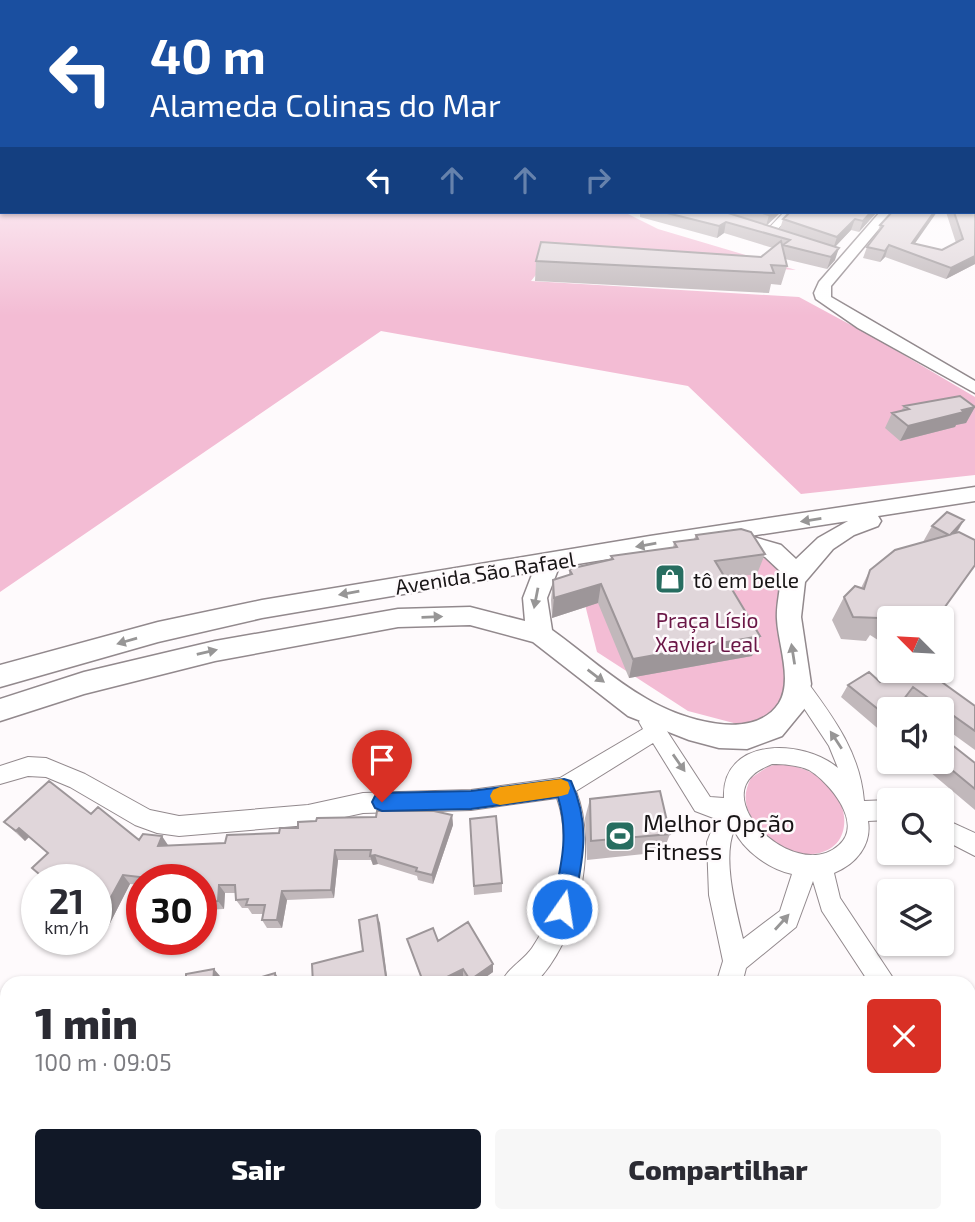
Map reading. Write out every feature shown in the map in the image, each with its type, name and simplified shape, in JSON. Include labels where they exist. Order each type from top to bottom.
[{"type":"main road","points":[[885,214],[841,255],[822,289],[824,299],[975,388]]},
{"type":"main road","name":"Avenida São Rafael","points":[[0,676],[158,632],[359,591],[975,494]]},
{"type":"main road","points":[[793,581],[803,564],[826,541],[853,526],[975,505]]},
{"type":"main road","points":[[550,562],[541,579],[533,605],[541,635],[638,708],[689,728],[719,736],[747,737],[772,728],[791,708],[798,684],[789,617],[793,581],[791,568],[773,551],[741,539],[714,534]]},
{"type":"main road","name":"Avenida São Rafael","points":[[0,710],[85,683],[215,650],[398,618],[470,616],[541,635]]},
{"type":"street","points":[[770,232],[787,214]]},
{"type":"street","points":[[798,684],[848,760],[853,778],[857,833],[848,853],[836,861],[813,866],[783,861],[763,850],[747,835],[735,812],[733,792],[736,779],[744,767],[769,755],[784,755],[817,765],[844,788],[855,807]]},
{"type":"street","points":[[638,708],[703,804],[735,812]]},
{"type":"street","points":[[0,775],[33,766],[47,768],[91,788],[141,817],[179,826],[308,815],[363,803],[471,800],[564,787],[656,731]]},
{"type":"street","points":[[527,976],[557,927],[568,891],[575,846],[575,820],[564,787]]},
{"type":"street","points":[[855,807],[877,809]]},
{"type":"street","points":[[732,972],[721,895],[718,842],[724,823],[735,812]]},
{"type":"street","points":[[954,834],[975,845]]},
{"type":"street","points":[[732,972],[788,919],[813,866]]},
{"type":"street","points":[[813,866],[835,912],[879,976]]},
{"type":"green space","points":[[0,214],[628,214],[658,229],[796,270],[551,256],[531,281],[799,297],[975,397],[975,475],[801,494],[688,386],[381,331],[0,592]]},
{"type":"green space","name":"Praça Lísio Xavier Leal","points":[[730,551],[767,559],[784,570],[783,661],[786,684],[776,715],[745,726],[688,711],[597,652],[577,573]]},
{"type":"green space","points":[[781,764],[813,773],[824,781],[842,805],[844,827],[841,837],[826,851],[805,854],[785,849],[762,834],[750,815],[746,791],[751,778],[769,766]]},
{"type":"building","points":[[671,214],[731,214],[839,248],[831,257],[783,245],[790,240],[726,222],[719,226]]},
{"type":"building","points":[[788,214],[869,214],[863,221],[855,219],[837,237],[783,219]]},
{"type":"building","points":[[890,214],[933,214],[912,243],[942,250],[963,239],[955,214],[975,214],[975,256],[951,268],[889,245],[885,251],[867,247]]},
{"type":"building","points":[[781,241],[787,266],[771,265],[774,273],[536,261],[541,242],[761,257]]},
{"type":"building","points":[[960,396],[975,407],[908,426],[892,413],[909,409],[904,406]]},
{"type":"building","points":[[947,512],[964,520],[951,534],[959,532],[975,540],[975,565],[946,606],[877,606],[877,618],[853,617],[844,597],[855,586],[864,589],[870,570],[895,550],[949,535],[932,526]]},
{"type":"building","points":[[741,529],[751,532],[765,554],[715,561],[760,636],[633,659],[601,584],[554,598],[553,580],[572,574],[569,569],[613,559],[611,556],[677,547],[674,542],[698,539],[696,535]]},
{"type":"building","points":[[869,672],[877,679],[877,683],[943,683],[975,706],[975,731],[954,716],[954,697],[927,697],[913,687],[905,697],[877,697],[877,708],[848,685]]},
{"type":"building","points":[[954,746],[975,763],[975,789],[954,772]]},
{"type":"building","points":[[49,781],[91,814],[98,807],[139,840],[143,834],[162,836],[158,846],[225,843],[227,835],[279,833],[280,828],[298,828],[298,822],[316,821],[317,818],[376,817],[377,811],[434,811],[452,815],[432,875],[375,855],[370,856],[371,850],[335,850],[331,890],[282,891],[277,920],[262,920],[265,905],[246,905],[248,899],[236,900],[235,885],[219,885],[217,901],[217,864],[126,864],[126,875],[123,875],[112,895],[112,864],[36,864],[48,853],[19,828],[16,831],[4,822]]},
{"type":"building","points":[[660,791],[670,834],[591,841],[590,799]]},
{"type":"building","points":[[496,816],[502,883],[474,886],[470,819]]},
{"type":"building","points":[[377,915],[386,976],[313,976],[312,964],[363,951],[359,920]]},
{"type":"building","points":[[468,922],[493,964],[476,976],[467,976],[463,969],[449,976],[421,976],[407,939],[433,928],[438,941]]},
{"type":"building","points":[[214,969],[214,976],[186,974]]},
{"type":"slow traffic","points":[[500,796],[561,788]]},
{"type":"place","name":"tô em belle","points":[[670,579]]},
{"type":"place","name":"Melhor Opção Fitness","points":[[620,836]]},
{"type":"route","points":[[382,802],[471,800],[564,787],[575,820],[575,846],[568,891],[562,909]]}]
